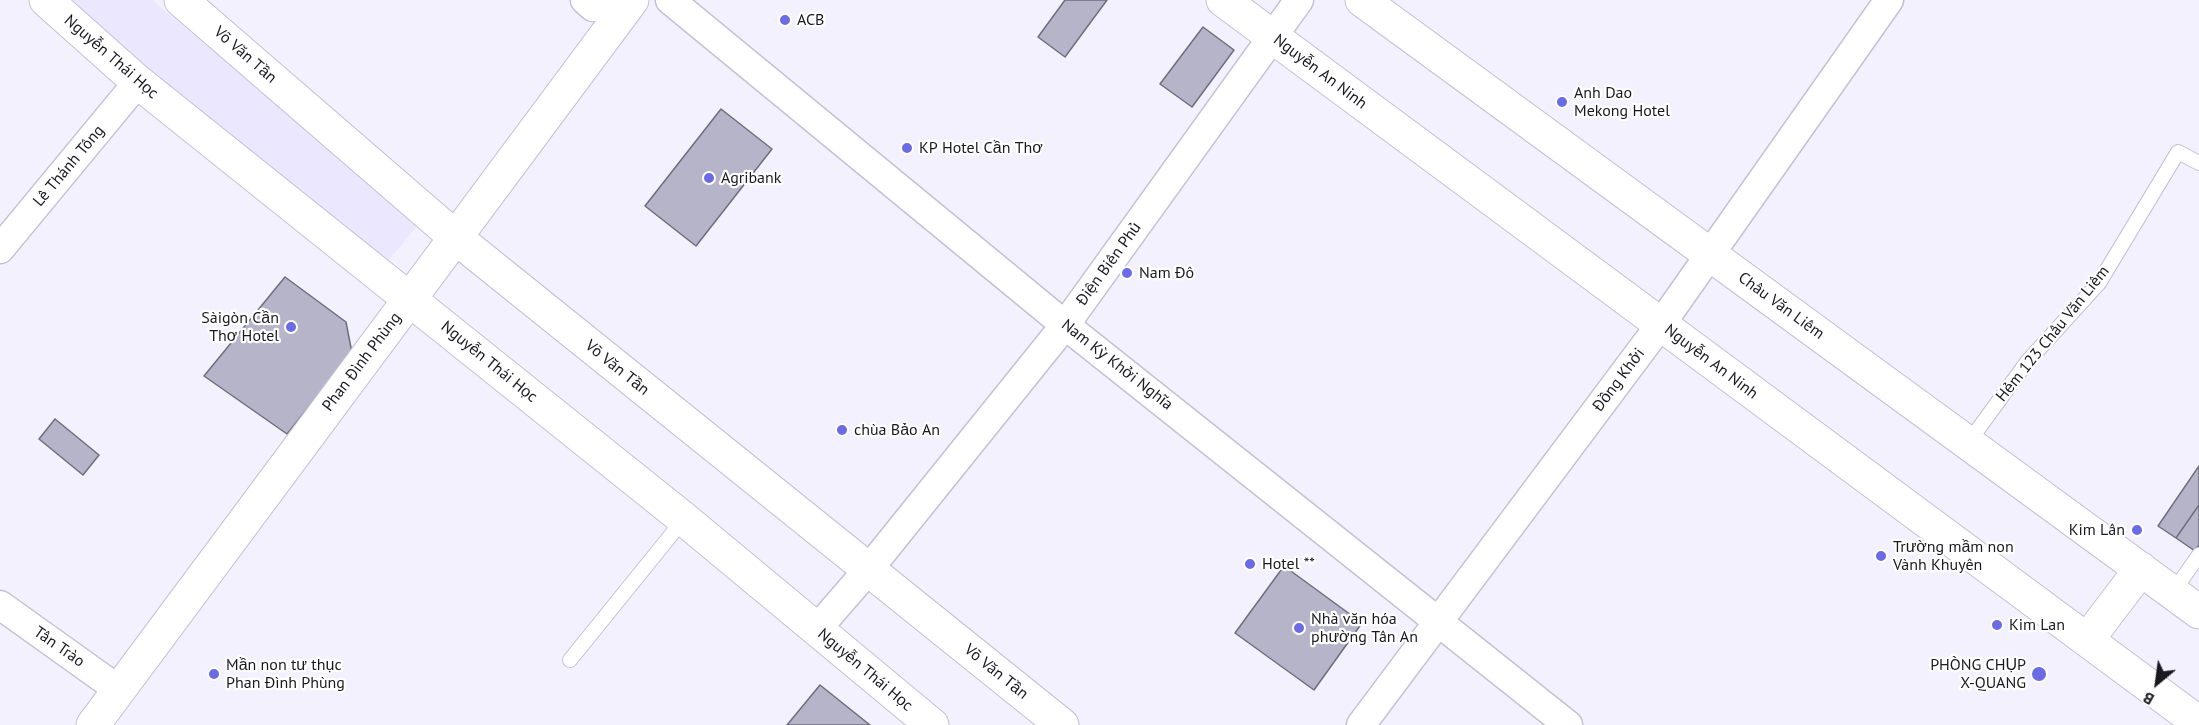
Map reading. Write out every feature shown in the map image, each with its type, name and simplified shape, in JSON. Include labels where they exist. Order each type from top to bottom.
[{"type":"street","name":"Nguyễn Thái Học","points":[[46,0],[138,82],[684,519],[932,725]]},
{"type":"street","name":"Võ Văn Tần","points":[[181,0],[455,237],[1062,725]]},
{"type":"street","points":[[585,0],[593,7],[607,0]]},
{"type":"street","name":"Phan Đình Phùng","points":[[93,725],[632,0]]},
{"type":"street","name":"Nam Kỳ Khởi Nghĩa","points":[[670,0],[1065,325],[1568,725]]},
{"type":"street","name":"Nguyễn An Ninh","points":[[1223,0],[2199,723]]},
{"type":"street","name":"Điện Biên Phủ","points":[[816,630],[868,570],[1065,325],[1299,0]]},
{"type":"street","name":"Châu Văn Liêm","points":[[1362,0],[2199,612]]},
{"type":"street","name":"Đồng Khởi","points":[[1362,725],[1661,324],[1889,0]]},
{"type":"street","name":"Lê Thánh Tông","points":[[0,249],[138,82]]},
{"type":"street","points":[[2087,640],[2141,569]]},
{"type":"street","name":"Tân Trào","points":[[0,605],[119,690]]},
{"type":"lane","name":"Hẻm 123 Châu Văn Liêm","points":[[1968,442],[2027,362],[2099,283],[2178,152],[2199,163]]},
{"type":"lane","points":[[570,660],[684,519]]},
{"type":"lane","points":[[2173,592],[2199,555]]},
{"type":"shaded area","points":[[54,0],[152,0],[419,224],[381,269]]},
{"type":"building","points":[[1065,0],[1107,0],[1065,57],[1038,37]]},
{"type":"building","points":[[1203,27],[1234,50],[1192,107],[1160,84]]},
{"type":"building","name":"Agribank","points":[[721,109],[772,149],[696,246],[645,206]]},
{"type":"building","points":[[285,277],[346,322],[352,353],[287,434],[204,376]]},
{"type":"building","points":[[55,419],[99,455],[83,475],[39,439]]},
{"type":"building","points":[[2199,466],[2199,505],[2176,538],[2158,526]]},
{"type":"building","points":[[2199,505],[2199,545],[2195,551],[2176,538]]},
{"type":"building","name":"Nhà văn hóa phường Tân An","points":[[1284,566],[1362,623],[1314,690],[1235,633]]},
{"type":"building","points":[[820,685],[870,725],[787,725]]},
{"type":"place","name":"ACB","points":[[785,20]]},
{"type":"place","name":"Anh Dao Mekong Hotel","points":[[1562,102]]},
{"type":"place","name":"KP Hotel Cần Thơ","points":[[907,148]]},
{"type":"place","name":"Agribank","points":[[709,178]]},
{"type":"place","name":"Nam Đô","points":[[1127,273]]},
{"type":"place","name":"Sàigòn Cần Thơ Hotel","points":[[291,327]]},
{"type":"place","name":"chùa Bảo An","points":[[842,430]]},
{"type":"place","name":"Kim Lân","points":[[2137,530]]},
{"type":"place","name":"Trường mầm non Vành Khuyên","points":[[1881,556]]},
{"type":"place","name":"Hotel **","points":[[1250,564]]},
{"type":"place","name":"Kim Lan","points":[[1997,625]]},
{"type":"place","name":"Nhà văn hóa phường Tân An","points":[[1299,628]]},
{"type":"place","name":"Mần non tư thục Phan Đình Phùng","points":[[214,674]]},
{"type":"place","name":"PHÒNG CHỤP X-QUANG","points":[[2039,674]]}]
